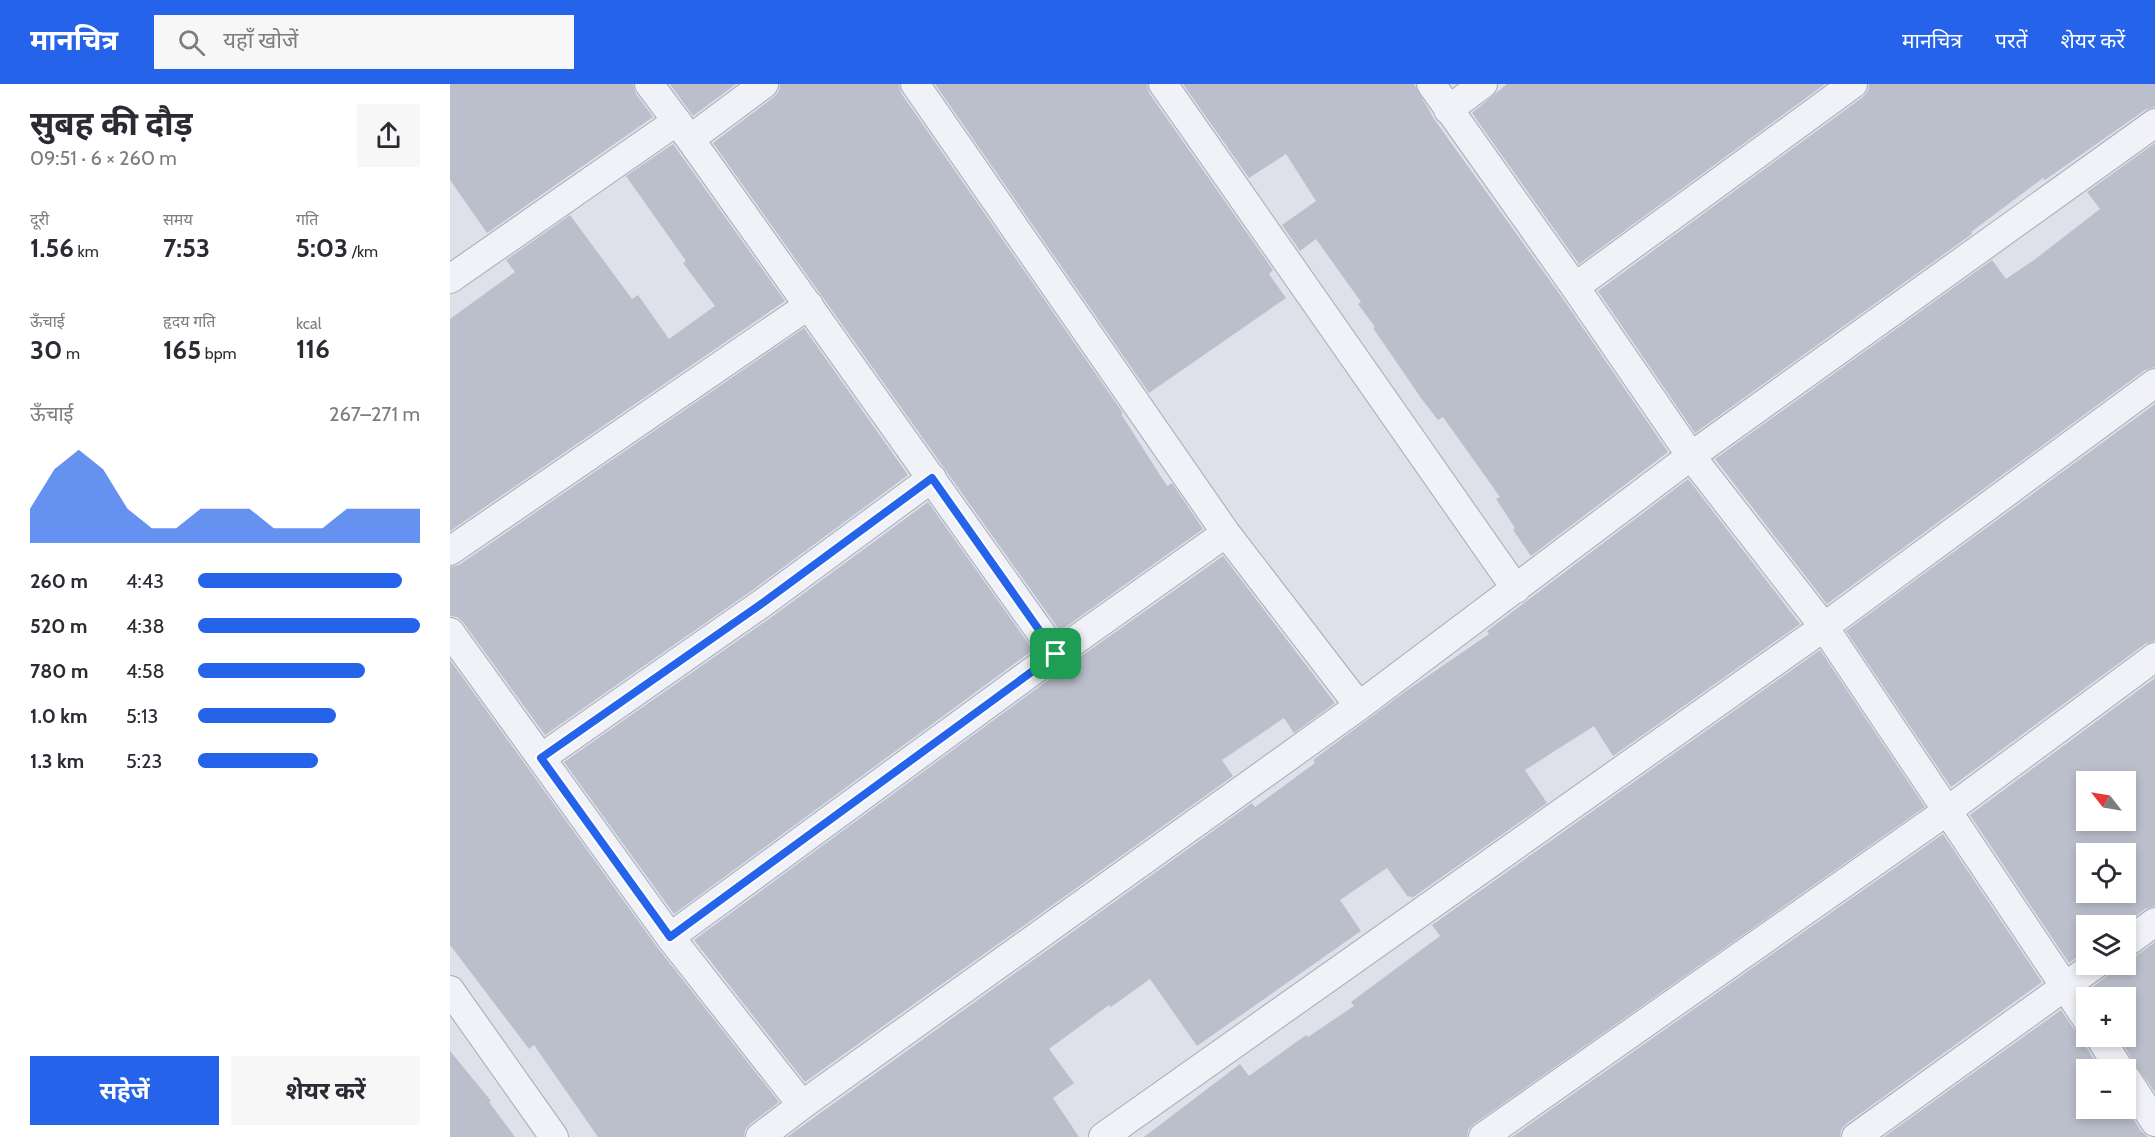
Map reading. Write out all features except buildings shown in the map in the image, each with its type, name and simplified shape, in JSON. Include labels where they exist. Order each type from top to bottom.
[{"type":"street","points":[[649,84],[1056,654]]},
{"type":"street","points":[[450,279],[683,130],[764,84]]},
{"type":"street","points":[[915,84],[1226,533],[1359,706]]},
{"type":"street","points":[[1163,84],[1516,590]]},
{"type":"street","points":[[1431,84],[1575,286],[1692,456],[1824,627],[2076,1002]]},
{"type":"street","points":[[1448,110],[1483,84]]},
{"type":"street","points":[[1575,286],[1854,84]]},
{"type":"street","points":[[760,1137],[1359,706],[1692,456],[2155,123]]},
{"type":"street","points":[[450,551],[809,305]]},
{"type":"street","points":[[1103,1137],[1824,627],[2155,383]]},
{"type":"street","points":[[541,758],[764,602],[932,478]]},
{"type":"street","points":[[670,937],[1056,654],[1226,533]]},
{"type":"street","points":[[450,632],[670,937],[802,1105]]},
{"type":"street","points":[[1483,1137],[1947,811],[2155,657]]},
{"type":"street","points":[[2136,936],[2155,922]]},
{"type":"street","points":[[1856,1137],[2081,975]]},
{"type":"street","points":[[450,990],[554,1137]]},
{"type":"street","points":[[2136,1093],[2155,1122]]},
{"type":"route","points":[[932,478],[1056,654],[670,937],[541,758],[764,602],[932,478]]}]
